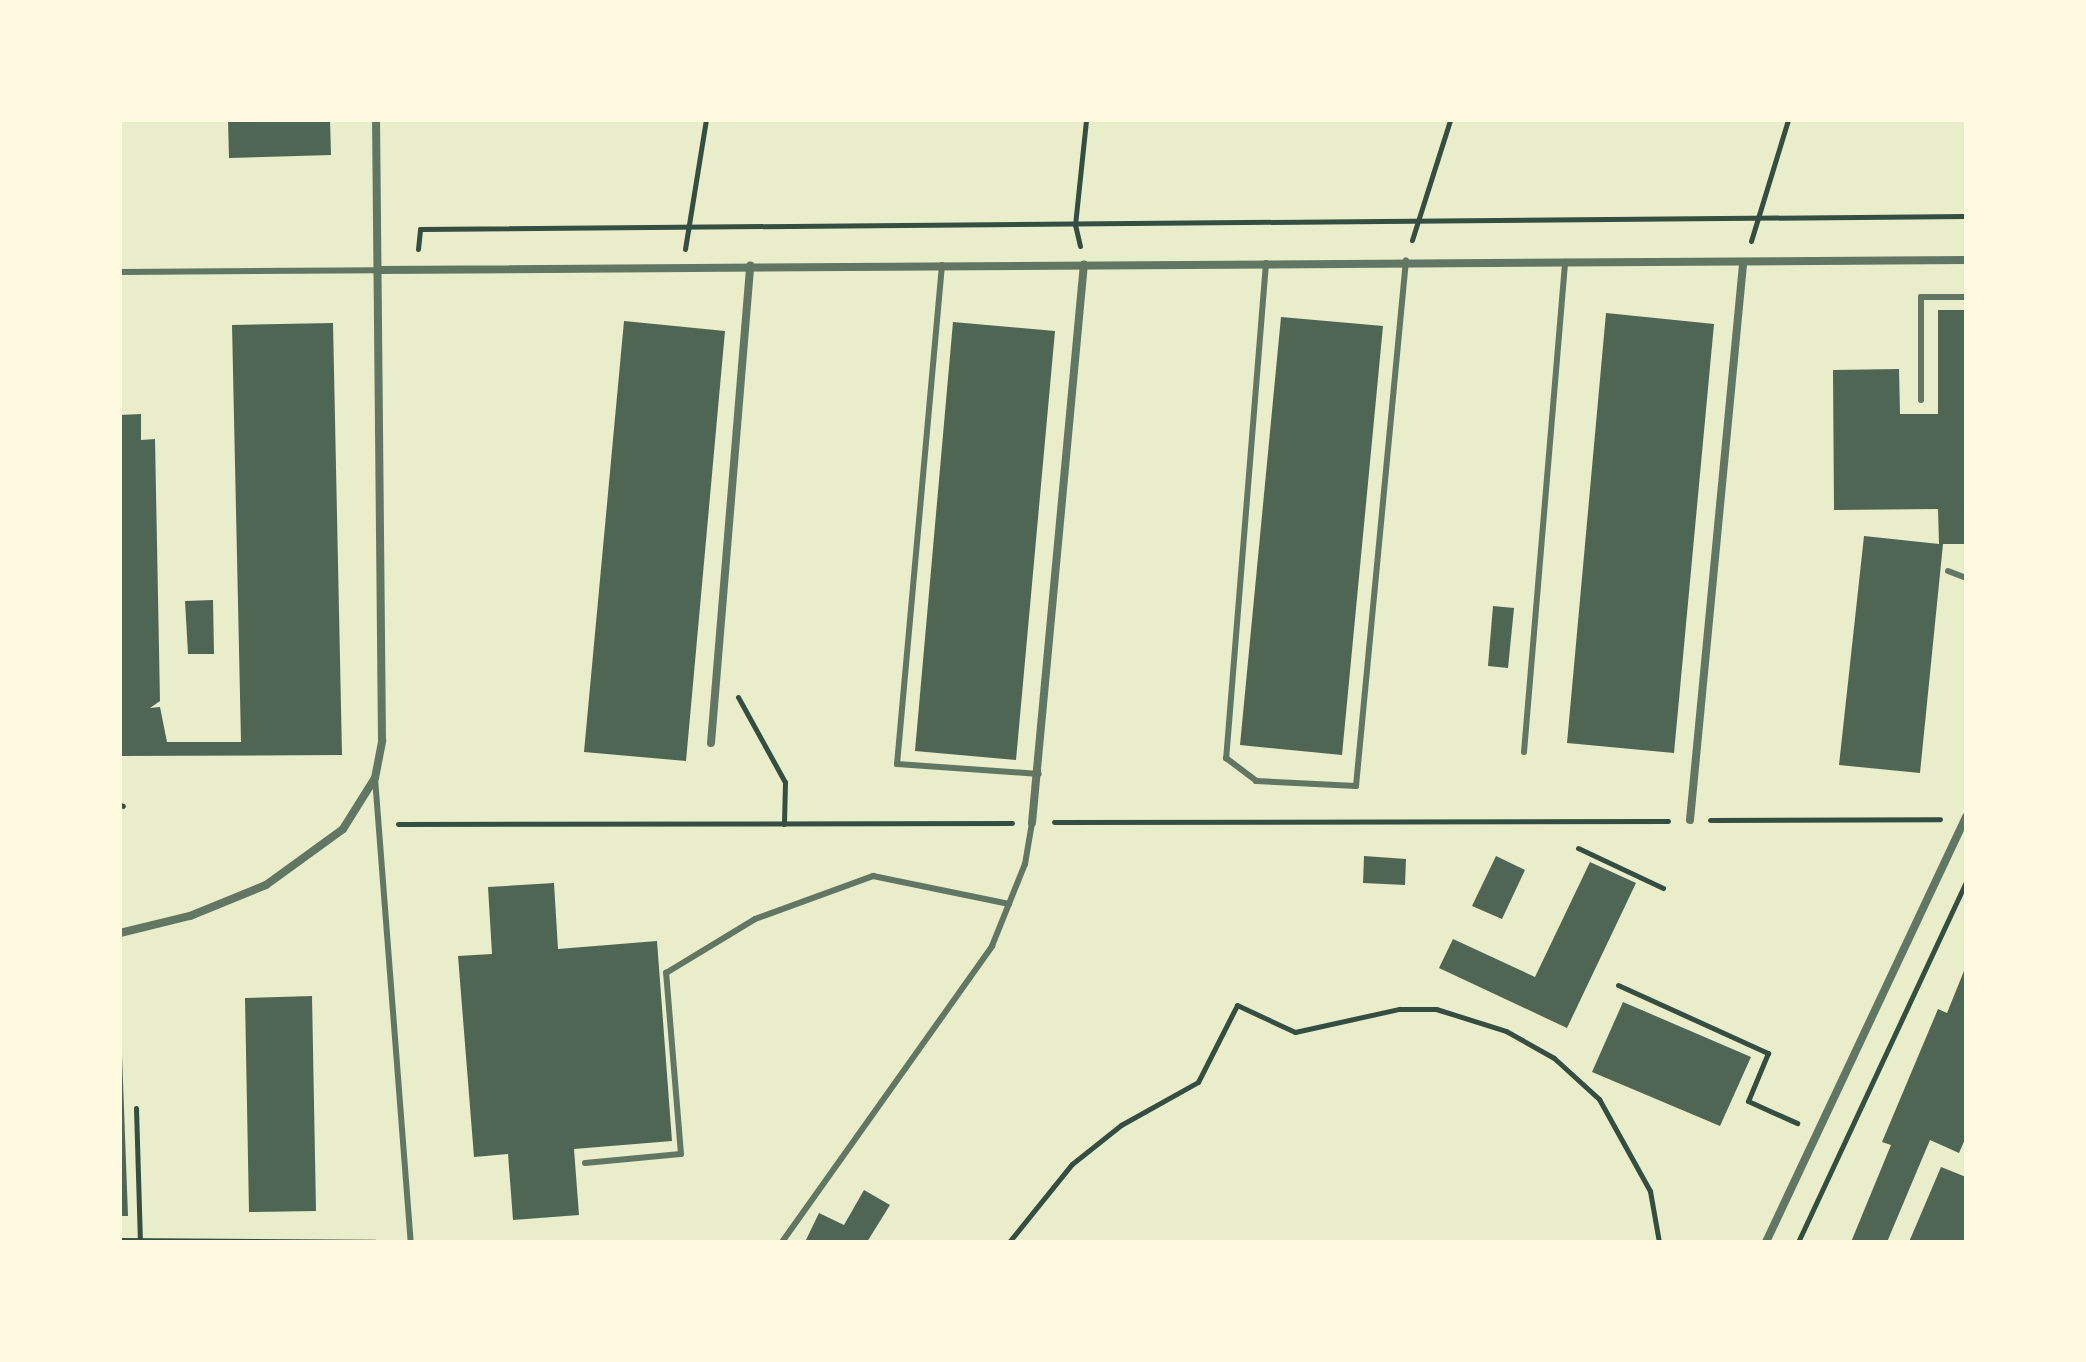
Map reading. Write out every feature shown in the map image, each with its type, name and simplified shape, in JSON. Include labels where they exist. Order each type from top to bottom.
[{"type":"street","points":[[120,933],[204,911],[266,885],[343,829],[375,778],[382,741],[376,120]]},
{"type":"street","points":[[378,270],[1406,260],[1743,264],[1966,260]]},
{"type":"street","points":[[1032,823],[1039,774],[1084,264]]},
{"type":"street","points":[[1690,820],[1743,264]]},
{"type":"street","points":[[711,743],[750,266]]},
{"type":"street","points":[[1766,1242],[1964,821]]},
{"type":"lane","points":[[1266,262],[1226,758],[1256,781],[1356,786],[1406,260]]},
{"type":"lane","points":[[1524,752],[1565,262]]},
{"type":"lane","points":[[942,265],[897,764],[1039,774]]},
{"type":"lane","points":[[120,272],[378,270]]},
{"type":"lane","points":[[1921,400],[1921,297],[1966,297]]},
{"type":"lane","points":[[1948,571],[1966,578]]},
{"type":"lane","points":[[375,778],[411,1242]]},
{"type":"lane","points":[[782,1242],[992,946],[1009,904],[1032,823]]},
{"type":"lane","points":[[585,1163],[681,1154],[666,973],[755,919],[873,876],[1009,904]]},
{"type":"path","points":[[683,269],[706,120]]},
{"type":"path","points":[[1084,264],[1075,225],[1086,120]]},
{"type":"path","points":[[1406,260],[1450,120]]},
{"type":"path","points":[[1743,264],[1788,120]]},
{"type":"path","points":[[417,270],[420,229],[1075,225],[1333,216],[1417,222],[1966,216]]},
{"type":"path","points":[[736,693],[785,782],[784,824]]},
{"type":"path","points":[[1353,822],[1354,813]]},
{"type":"path","points":[[1056,822],[1964,821]]},
{"type":"path","points":[[377,824],[1032,823]]},
{"type":"path","points":[[1578,848],[1663,888]]},
{"type":"path","points":[[1798,1242],[1966,882]]},
{"type":"path","points":[[1618,985],[1768,1053],[1748,1101],[1844,1144]]},
{"type":"path","points":[[1009,1242],[1072,1164],[1121,1125],[1198,1082],[1237,1005],[1295,1032],[1399,1009],[1436,1009],[1506,1031],[1554,1058],[1599,1099],[1650,1191],[1659,1242]]},
{"type":"path","points":[[136,1108],[140,1241]]},
{"type":"path","points":[[120,1240],[375,1242]]},
{"type":"building","points":[[228,120],[330,120],[331,155],[229,158]]},
{"type":"building","points":[[1938,310],[1966,310],[1966,544],[1943,544],[1920,773],[1839,765],[1864,536],[1939,544],[1938,509],[1834,510],[1833,370],[1899,369],[1900,414],[1938,414]]},
{"type":"building","points":[[1606,313],[1714,324],[1674,753],[1567,743]]},
{"type":"building","points":[[1281,317],[1383,326],[1342,755],[1240,745]]},
{"type":"building","points":[[624,321],[725,331],[686,761],[584,752]]},
{"type":"building","points":[[953,322],[1055,331],[1016,760],[915,751]]},
{"type":"building","points":[[333,323],[342,755],[120,756],[120,415],[141,414],[141,440],[155,439],[160,701],[150,708],[160,707],[167,742],[241,742],[232,325]]},
{"type":"building","points":[[213,600],[214,654],[188,654],[185,601]]},
{"type":"building","points":[[1493,606],[1514,608],[1508,668],[1488,666]]},
{"type":"building","points":[[1364,856],[1406,859],[1405,885],[1363,883]]},
{"type":"building","points":[[1496,856],[1525,870],[1502,919],[1472,906]]},
{"type":"building","points":[[1590,862],[1636,883],[1567,1028],[1439,968],[1453,939],[1535,977]]},
{"type":"building","points":[[554,883],[558,949],[657,941],[672,1141],[574,1149],[579,1215],[513,1220],[508,1154],[474,1157],[458,956],[492,954],[488,887]]},
{"type":"building","points":[[1966,966],[1966,1137],[1959,1153],[1930,1140],[1887,1242],[1851,1242],[1891,1145],[1882,1142],[1938,1009],[1947,1013]]},
{"type":"building","points":[[312,996],[316,1211],[249,1212],[245,998]]},
{"type":"building","points":[[120,1001],[128,1216],[120,1216]]},
{"type":"building","points":[[1623,1002],[1751,1057],[1720,1126],[1592,1072]]},
{"type":"building","points":[[1941,1167],[1966,1177],[1966,1242],[1909,1242]]},
{"type":"building","points":[[864,1190],[890,1205],[867,1242],[805,1242],[819,1213],[844,1225]]}]
